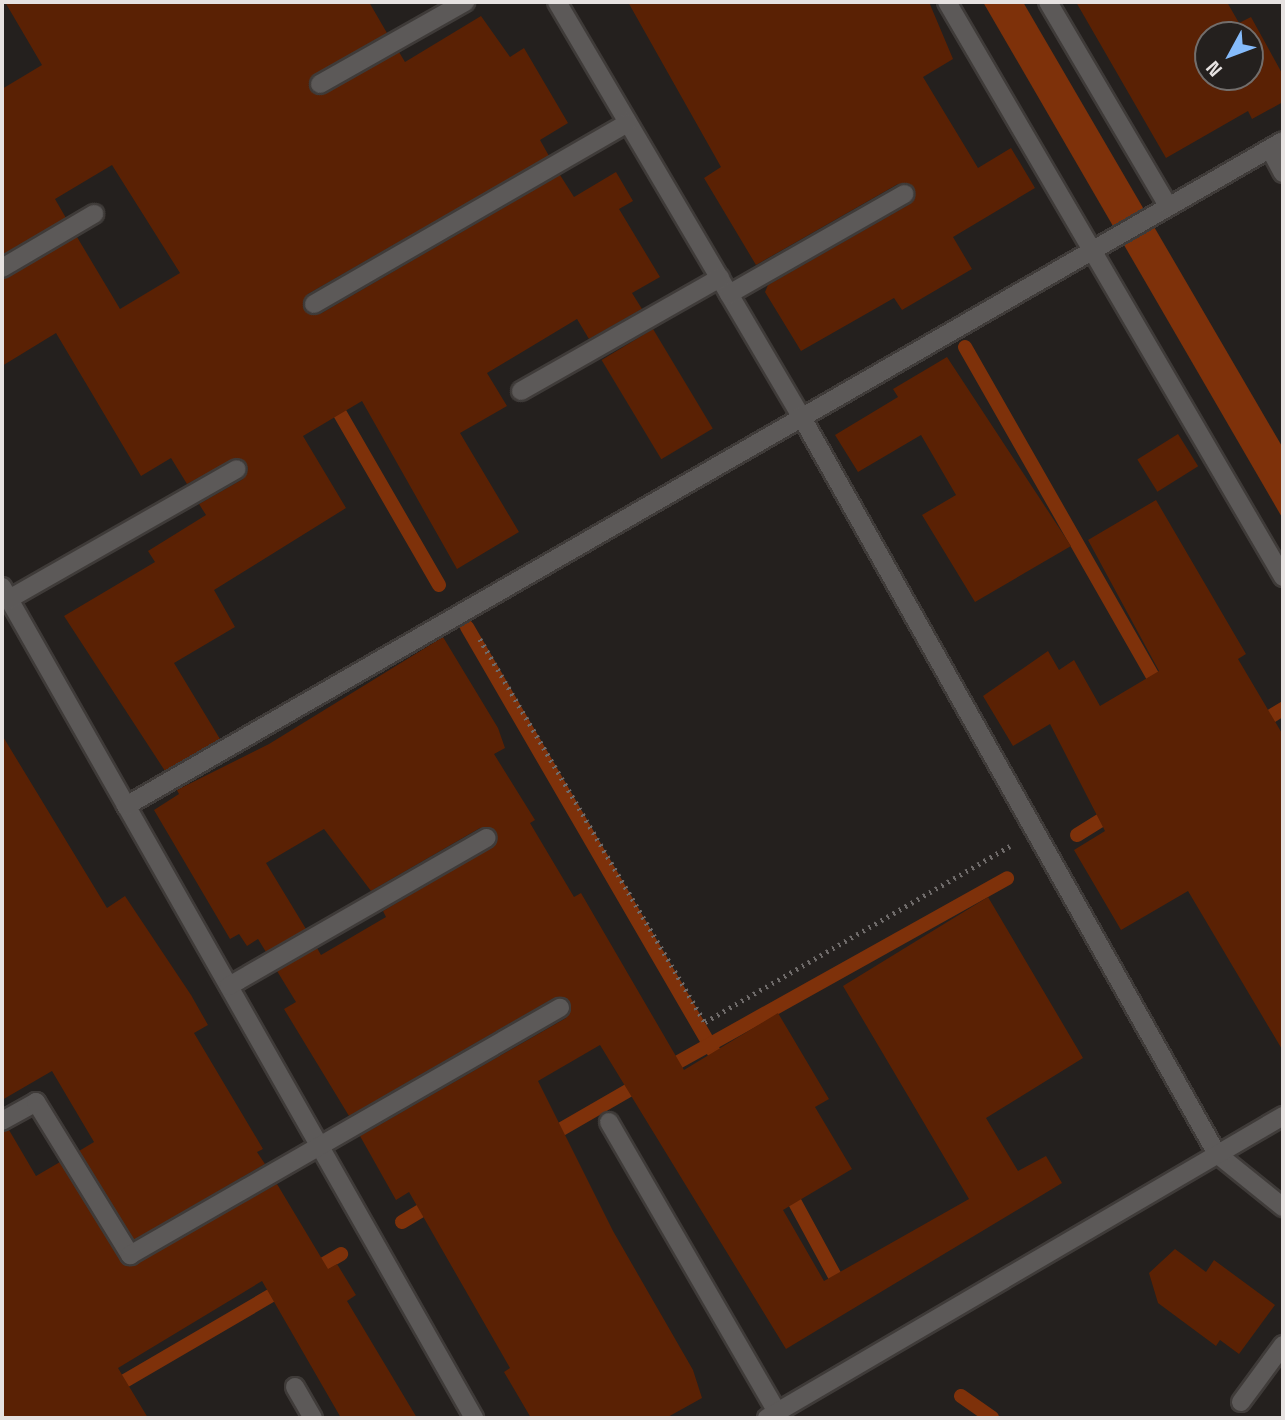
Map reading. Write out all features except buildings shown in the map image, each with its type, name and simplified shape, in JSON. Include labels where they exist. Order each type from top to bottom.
[{"type":"street","points":[[320,84],[465,2]]},
{"type":"street","points":[[557,2],[801,416],[1217,1154],[1283,1207]]},
{"type":"street","points":[[947,2],[1283,577]]},
{"type":"street","points":[[1048,2],[1161,210]]},
{"type":"street","points":[[314,304],[628,123]]},
{"type":"street","points":[[126,806],[1276,145],[1283,173]]},
{"type":"street","points":[[521,391],[904,194]]},
{"type":"street","points":[[2,268],[94,214]]},
{"type":"street","points":[[237,468],[5,593],[474,1418]]},
{"type":"street","points":[[229,986],[486,838]]},
{"type":"street","points":[[2,1121],[36,1102],[130,1255],[321,1148],[560,1008]]},
{"type":"street","points":[[609,1122],[772,1415],[1283,1116]]},
{"type":"street","points":[[1241,1402],[1283,1345]]},
{"type":"street","points":[[295,1387],[313,1418]]},
{"type":"path","points":[[463,611],[705,1022],[1035,831]]},
{"type":"shaded area","points":[[983,2],[1023,2],[1283,448],[1283,519]]},
{"type":"waterway","points":[[965,347],[1162,692]]},
{"type":"waterway","points":[[331,398],[439,585]]},
{"type":"waterway","points":[[467,627],[722,1066]]},
{"type":"waterway","points":[[1257,725],[1283,709]]},
{"type":"waterway","points":[[1077,835],[1114,812]]},
{"type":"waterway","points":[[664,1070],[1007,878]]},
{"type":"waterway","points":[[546,1138],[643,1082]]},
{"type":"waterway","points":[[786,1186],[843,1291]]},
{"type":"waterway","points":[[402,1222],[434,1203]]},
{"type":"waterway","points":[[310,1272],[341,1254]]},
{"type":"waterway","points":[[111,1389],[287,1286]]},
{"type":"waterway","points":[[961,1396],[992,1418]]}]
